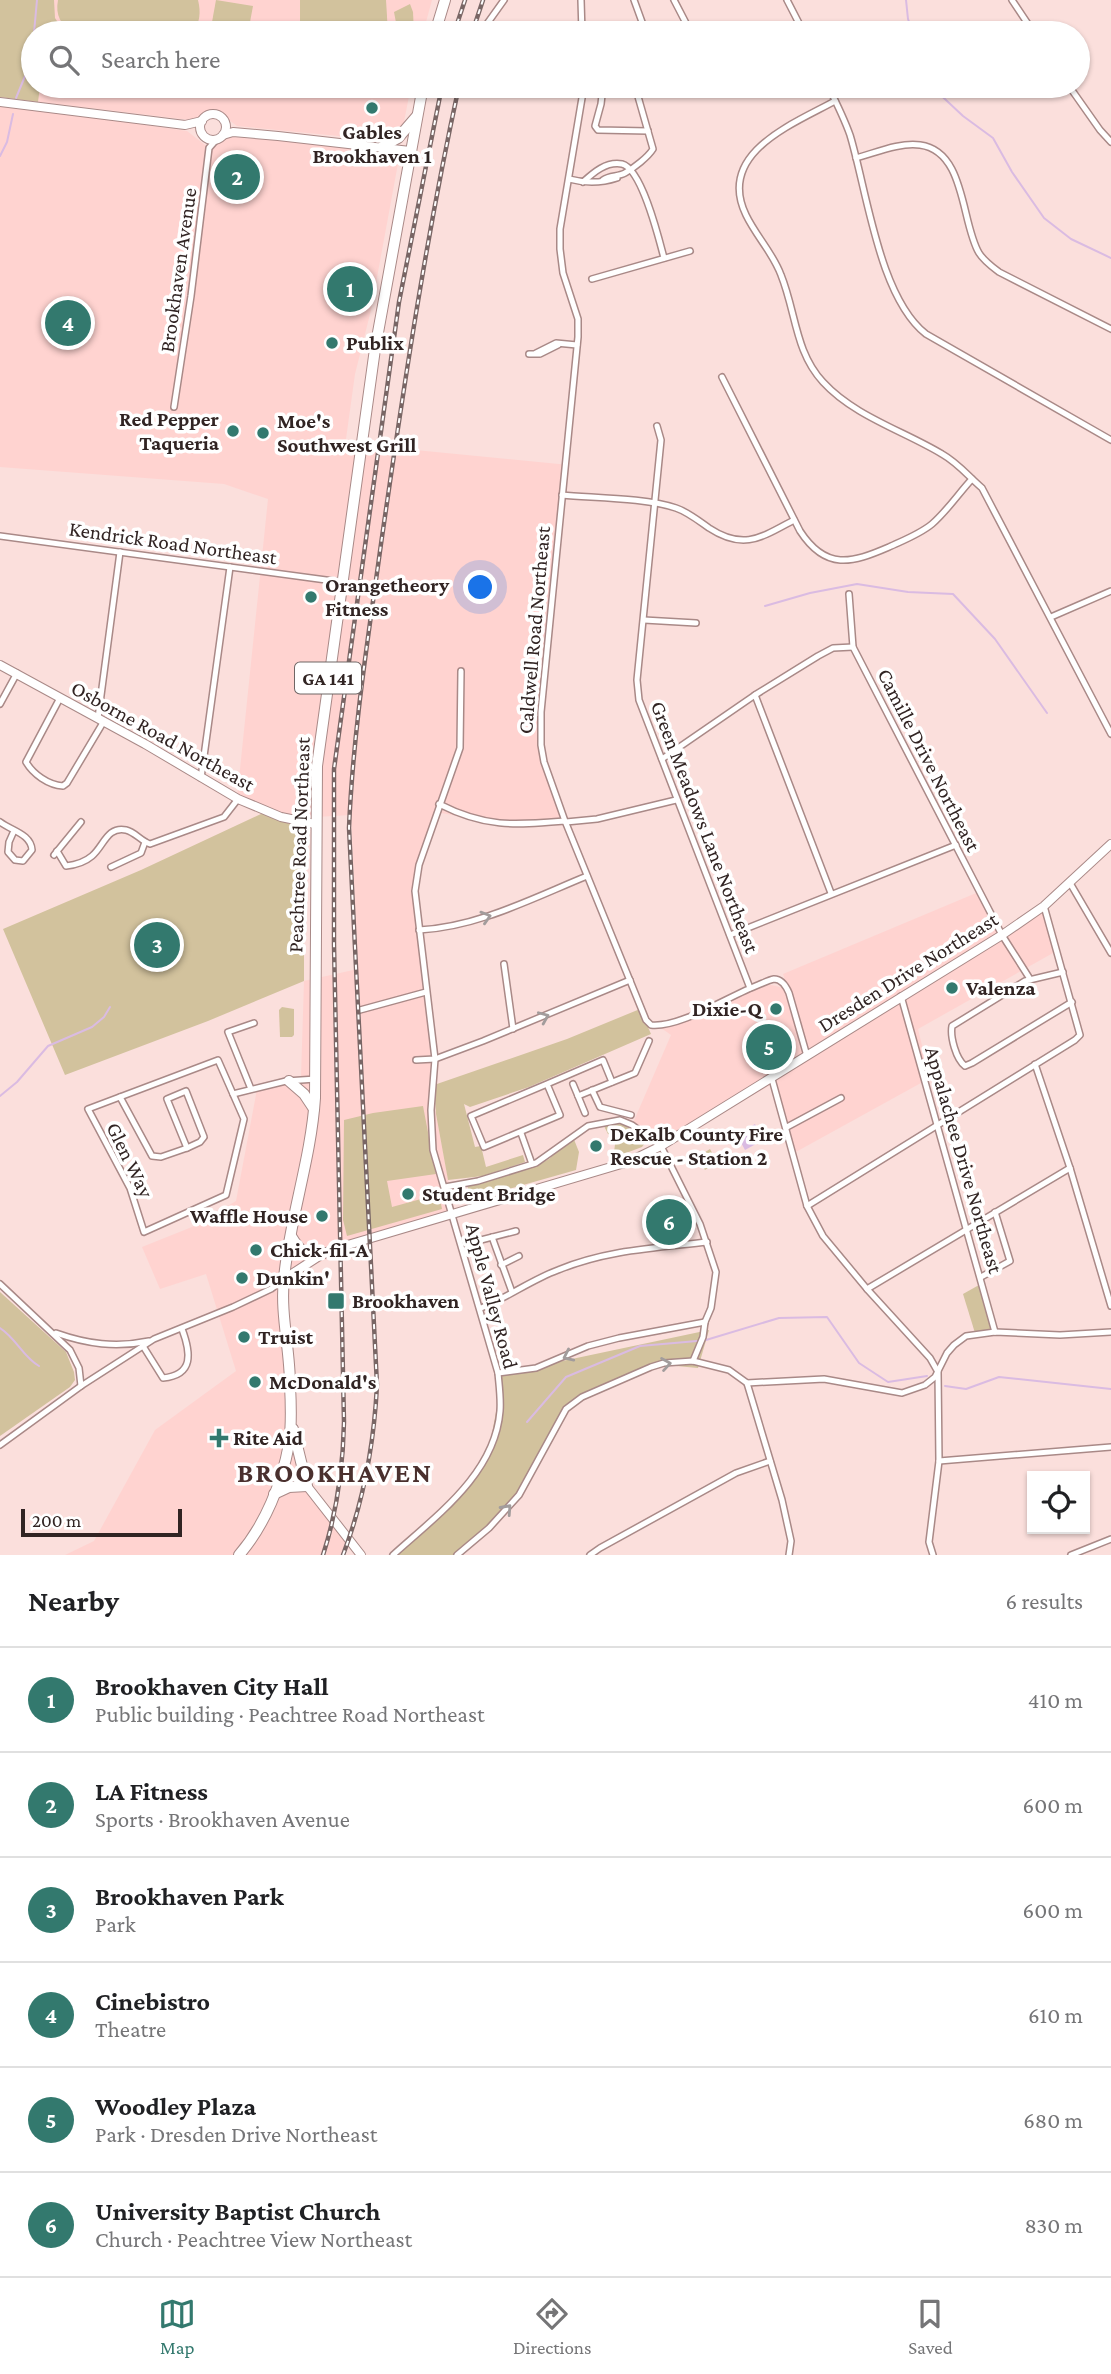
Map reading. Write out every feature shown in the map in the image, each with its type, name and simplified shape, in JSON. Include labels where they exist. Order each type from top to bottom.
[{"type":"highway","points":[[439,21],[445,0]]},
{"type":"highway","name":"Peachtree Road Northeast","points":[[239,1555],[257,1528],[274,1494],[289,1443],[290,1384],[284,1279],[312,1136],[314,1111],[315,824],[318,752],[374,349],[421,98]]},
{"type":"highway","points":[[382,147],[398,138],[417,115]]},
{"type":"highway","points":[[289,1081],[304,1094],[314,1111]]},
{"type":"highway","points":[[291,1236],[304,1253],[314,1256],[324,1254]]},
{"type":"highway","points":[[274,1494],[289,1487],[307,1486],[291,1419]]},
{"type":"street","points":[[489,21],[504,0]]},
{"type":"street","points":[[581,0],[582,21]]},
{"type":"street","points":[[634,0],[642,21]]},
{"type":"street","points":[[674,0],[685,21]]},
{"type":"street","points":[[787,0],[798,21]]},
{"type":"street","points":[[1012,0],[1026,21]]},
{"type":"street","name":"Caldwell Road Northeast","points":[[582,98],[560,229],[564,273],[578,319],[541,712],[544,762],[646,1020],[651,1025],[671,1024],[774,979],[785,984],[794,1006],[807,1056]]},
{"type":"street","points":[[602,98],[595,126],[598,130],[649,131]]},
{"type":"street","points":[[569,179],[583,182],[612,180],[650,155],[653,149],[639,98]]},
{"type":"street","points":[[834,98],[849,133],[885,263],[898,298],[916,327],[1111,440]]},
{"type":"street","points":[[1077,98],[1111,142]]},
{"type":"street","points":[[835,101],[759,146],[747,160],[740,176],[738,190],[742,207],[781,274],[802,349],[824,383],[861,411],[942,454],[969,474],[982,488],[1109,723],[1111,734]]},
{"type":"street","points":[[0,102],[201,125],[214,141]]},
{"type":"street","points":[[201,125],[208,115],[216,115],[234,128],[278,136]]},
{"type":"street","points":[[214,141],[225,123]]},
{"type":"street","points":[[214,141],[233,132],[410,151]]},
{"type":"street","name":"Brookhaven Avenue","points":[[174,407],[214,141]]},
{"type":"street","points":[[856,158],[911,145],[922,145],[936,152],[944,159],[958,181],[976,246],[987,263],[999,272],[1111,329]]},
{"type":"street","points":[[583,182],[606,166],[621,164],[648,200],[664,258]]},
{"type":"street","points":[[592,279],[690,251]]},
{"type":"street","points":[[534,353],[556,343],[577,345]]},
{"type":"street","points":[[722,377],[794,520],[817,551],[835,560],[847,562],[871,554],[932,524],[972,479]]},
{"type":"street","name":"Green Meadows Lane Northeast","points":[[657,426],[661,440],[637,680],[639,700],[750,988]]},
{"type":"street","points":[[562,495],[655,503],[677,508],[725,538],[740,541],[765,536],[794,520]]},
{"type":"street","name":"Kendrick Road Northeast","points":[[0,536],[341,582]]},
{"type":"street","points":[[60,698],[26,762],[27,766],[44,780],[56,786],[67,783],[101,720],[120,552]]},
{"type":"street","points":[[201,778],[230,568]]},
{"type":"street","points":[[1051,617],[1111,591]]},
{"type":"street","name":"Camille Drive Northeast","points":[[849,594],[853,647],[1002,935],[1030,979]]},
{"type":"street","points":[[644,620],[696,623]]},
{"type":"street","points":[[662,759],[755,695],[833,648],[853,647]]},
{"type":"street","name":"Osborne Road Northeast","points":[[0,665],[238,799],[281,817],[315,824]]},
{"type":"street","name":"Apple Valley Road","points":[[393,1555],[468,1484],[488,1454],[500,1411],[498,1373],[433,1150],[431,1110],[435,1059],[419,930],[416,880],[439,804],[460,748],[461,671]]},
{"type":"street","points":[[0,705],[17,674]]},
{"type":"street","points":[[755,695],[831,893]]},
{"type":"street","points":[[81,822],[56,853],[66,866],[86,860],[94,854],[111,832],[130,831],[150,844],[224,817],[238,799]]},
{"type":"street","points":[[439,804],[457,813],[500,824],[520,825],[586,821],[676,800]]},
{"type":"street","points":[[0,822],[13,833],[27,837],[32,843],[32,850],[23,861],[15,860],[8,852],[13,833]]},
{"type":"street","points":[[111,867],[141,853],[145,842]]},
{"type":"street","name":"Dresden Drive Northeast","points":[[284,1279],[324,1254],[352,1243],[628,1162],[661,1146],[1002,935],[1044,906],[1111,844]]},
{"type":"street","points":[[730,935],[956,845]]},
{"type":"street","points":[[419,930],[451,927],[497,913],[587,876]]},
{"type":"street","points":[[1070,883],[1111,953]]},
{"type":"street","points":[[807,1206],[1080,1035],[1044,906]]},
{"type":"street","points":[[504,964],[513,1029]]},
{"type":"street","points":[[1063,971],[1030,979],[952,1026],[951,1032],[960,1062],[965,1066],[972,1063],[1072,1002]]},
{"type":"street","points":[[416,1060],[435,1059],[630,980]]},
{"type":"street","points":[[360,1010],[426,992]]},
{"type":"street","name":"Appalachee Drive Northeast","points":[[901,996],[995,1332]]},
{"type":"street","points":[[251,1089],[228,1032],[254,1023]]},
{"type":"street","points":[[578,1096],[635,1073],[649,1041]]},
{"type":"street","name":"Glen Way","points":[[219,1060],[244,1119],[226,1195],[144,1232],[131,1188],[88,1111],[89,1108],[120,1097],[219,1060]]},
{"type":"street","points":[[547,1084],[560,1115],[484,1147],[471,1116],[603,1060],[612,1082]]},
{"type":"street","points":[[1035,1064],[1070,1168],[1111,1306]]},
{"type":"street","points":[[233,1094],[289,1081],[316,1079]]},
{"type":"street","points":[[772,1079],[807,1206],[829,1244],[930,1359],[938,1372],[939,1461],[929,1542],[933,1555]]},
{"type":"street","points":[[573,1084],[585,1113]]},
{"type":"street","points":[[592,1090],[600,1107],[631,1115]]},
{"type":"street","points":[[186,1091],[204,1137],[200,1142],[187,1147],[167,1099],[186,1091]]},
{"type":"street","name":"Glen Way","points":[[120,1097],[152,1156],[161,1157],[187,1147]]},
{"type":"street","points":[[787,1127],[841,1098]]},
{"type":"street","points":[[445,1187],[478,1181],[532,1164],[548,1156],[588,1126],[620,1120],[632,1125],[661,1146],[706,1242],[716,1272],[711,1308],[693,1361]]},
{"type":"street","points":[[520,1132],[532,1164]]},
{"type":"street","points":[[867,1290],[1070,1168]]},
{"type":"street","points":[[981,1277],[1010,1261],[995,1212]]},
{"type":"street","points":[[473,1242],[516,1231]]},
{"type":"street","points":[[492,1237],[512,1292]]},
{"type":"street","points":[[481,1308],[560,1269],[595,1257],[643,1247],[706,1242]]},
{"type":"street","points":[[501,1265],[519,1256]]},
{"type":"street","points":[[53,1332],[107,1346],[129,1345],[182,1329],[271,1289],[284,1279]]},
{"type":"street","points":[[0,1284],[53,1332],[74,1357],[79,1368],[81,1386]]},
{"type":"street","points":[[498,1373],[536,1368],[588,1346],[619,1338],[705,1322]]},
{"type":"street","points":[[143,1346],[163,1378],[175,1377],[183,1372],[189,1359],[182,1329]]},
{"type":"street","points":[[747,1383],[824,1379],[902,1393],[925,1385],[938,1372],[954,1345],[967,1336],[995,1332],[1060,1335],[1111,1332]]},
{"type":"street","points":[[0,1445],[81,1386],[154,1339]]},
{"type":"street","points":[[457,1555],[510,1508],[566,1409],[582,1396],[651,1367],[664,1363],[693,1361],[729,1370],[747,1383],[771,1461],[791,1541],[789,1555]]},
{"type":"street","points":[[939,1461],[1111,1447]]},
{"type":"street","points":[[590,1555],[736,1473],[771,1461]]},
{"type":"street","points":[[282,1468],[307,1486],[361,1555]]},
{"type":"street","points":[[1071,1555],[1111,1539]]},
{"type":"shaded area","points":[[0,0],[432,0],[426,21],[21,21],[21,98],[409,98],[400,142],[237,126],[213,112],[190,120],[0,97]]},
{"type":"shaded area","points":[[0,0],[54,0],[57,21],[21,21],[21,98],[38,98],[38,102],[0,97]]},
{"type":"shaded area","points":[[58,0],[198,0],[199,17],[198,21],[61,21],[57,10]]},
{"type":"shaded area","points":[[216,0],[253,6],[250,21],[212,21]]},
{"type":"shaded area","points":[[300,0],[386,0],[387,21],[300,21]]},
{"type":"shaded area","points":[[410,4],[413,21],[396,21],[394,12]]},
{"type":"shaded area","points":[[0,104],[187,131],[209,148],[231,137],[324,144],[375,151],[399,158],[371,310],[355,374],[346,439],[364,445],[569,465],[542,679],[538,746],[562,817],[511,826],[436,812],[414,877],[436,1114],[455,1216],[415,1230],[367,1240],[291,1276],[285,1354],[294,1421],[307,1482],[348,1538],[340,1555],[65,1555],[94,1541],[155,1430],[236,1371],[206,1274],[160,1289],[142,1247],[192,1227],[236,1201],[258,1084],[301,1077],[304,981],[358,969],[351,815],[298,818],[237,798],[268,499],[224,484],[0,467]]},
{"type":"shaded area","points":[[263,813],[302,829],[304,833],[304,981],[65,1075],[3,929],[141,870]]},
{"type":"shaded area","points":[[981,891],[1002,935],[1045,907],[1053,953],[918,1029],[930,1078],[794,1153],[776,1082],[697,1126],[660,1139],[633,1123],[671,1035],[657,1025],[763,983],[788,989],[783,974]]},
{"type":"shaded area","points":[[282,1007],[294,1009],[292,1037],[280,1037],[279,1010]]},
{"type":"shaded area","points":[[640,1009],[651,1034],[529,1087],[470,1107],[464,1104],[475,1147],[481,1146],[486,1167],[523,1155],[525,1162],[483,1176],[448,1180],[436,1114],[434,1085],[567,1039]]},
{"type":"shaded area","points":[[771,1028],[782,1064],[766,1069],[756,1031]]},
{"type":"shaded area","points":[[423,1106],[436,1174],[387,1181],[392,1207],[439,1194],[442,1209],[347,1236],[343,1220],[344,1120]]},
{"type":"shaded area","points":[[620,1123],[648,1139],[642,1147],[618,1156],[614,1152],[616,1137],[608,1134],[603,1124]]},
{"type":"shaded area","points":[[755,1124],[763,1140],[745,1150],[737,1135]]},
{"type":"shaded area","points":[[573,1137],[579,1152],[576,1170],[459,1203],[459,1195],[469,1192],[467,1185],[538,1165],[549,1159]]},
{"type":"shaded area","points":[[710,1149],[717,1162],[705,1170],[697,1157]]},
{"type":"shaded area","points":[[979,1285],[993,1330],[975,1333],[963,1294]]},
{"type":"shaded area","points":[[0,1292],[66,1352],[75,1380],[70,1387],[0,1436]]},
{"type":"shaded area","points":[[709,1330],[698,1368],[665,1365],[608,1385],[571,1404],[510,1506],[458,1555],[394,1555],[436,1520],[487,1460],[499,1396],[496,1375]]},
{"type":"waterway","points":[[35,21],[37,0]]},
{"type":"waterway","points":[[906,0],[909,21]]},
{"type":"waterway","points":[[16,98],[21,86]]},
{"type":"waterway","points":[[944,98],[993,138],[1012,172],[1044,218],[1071,239],[1111,258]]},
{"type":"waterway","points":[[0,156],[7,142],[13,114]]},
{"type":"waterway","points":[[765,606],[810,593],[857,584],[908,592],[953,594],[995,639],[1047,713]]},
{"type":"waterway","points":[[0,1096],[17,1082],[48,1046],[92,1027],[104,1017],[110,1007]]},
{"type":"waterway","points":[[706,1340],[779,1318],[827,1317],[859,1363],[888,1382],[927,1376]]},
{"type":"waterway","points":[[0,1328],[39,1366]]},
{"type":"waterway","points":[[527,1422],[566,1377],[640,1346],[697,1341]]},
{"type":"waterway","points":[[945,1386],[966,1389],[999,1377],[1111,1389]]},
{"type":"railway","points":[[458,21],[465,0]]},
{"type":"railway","points":[[476,21],[483,0]]},
{"type":"railway","points":[[323,1555],[338,1489],[344,1422],[334,945],[334,769],[399,302],[440,98]]},
{"type":"railway","points":[[343,1555],[367,1472],[377,1385],[349,828],[351,792],[362,686],[398,429],[426,257],[456,98]]},
{"type":"place","name":"Gables Brookhaven 1","points":[[372,108]]},
{"type":"place","name":"LA Fitness","points":[[237,177]]},
{"type":"place","name":"Brookhaven City Hall","points":[[350,289]]},
{"type":"place","name":"Cinebistro","points":[[68,323]]},
{"type":"place","name":"Publix","points":[[332,343]]},
{"type":"place","name":"Red Pepper Taqueria","points":[[233,431]]},
{"type":"place","name":"Moe's Southwest Grill","points":[[263,433]]},
{"type":"place","name":"Orangetheory Fitness","points":[[311,597]]},
{"type":"place","name":"Brookhaven Park","points":[[157,945]]},
{"type":"place","name":"Valenza","points":[[952,988]]},
{"type":"place","name":"Dixie-Q","points":[[776,1009]]},
{"type":"place","name":"Woodley Plaza","points":[[769,1047]]},
{"type":"place","name":"DeKalb County Fire Rescue - Station 2","points":[[596,1146]]},
{"type":"place","name":"Student Bridge","points":[[408,1194]]},
{"type":"place","name":"Waffle House","points":[[322,1216]]},
{"type":"place","name":"University Baptist Church","points":[[669,1222]]},
{"type":"place","name":"Chick-fil-A","points":[[256,1250]]},
{"type":"place","name":"Dunkin'","points":[[242,1278]]},
{"type":"place","name":"Brookhaven","points":[[336,1301]]},
{"type":"place","name":"Truist","points":[[244,1337]]},
{"type":"place","name":"McDonald's","points":[[255,1382]]},
{"type":"place","name":"Rite Aid","points":[[219,1438]]},
{"type":"district","name":"BROOKHAVEN","points":[[335,1472]]}]
